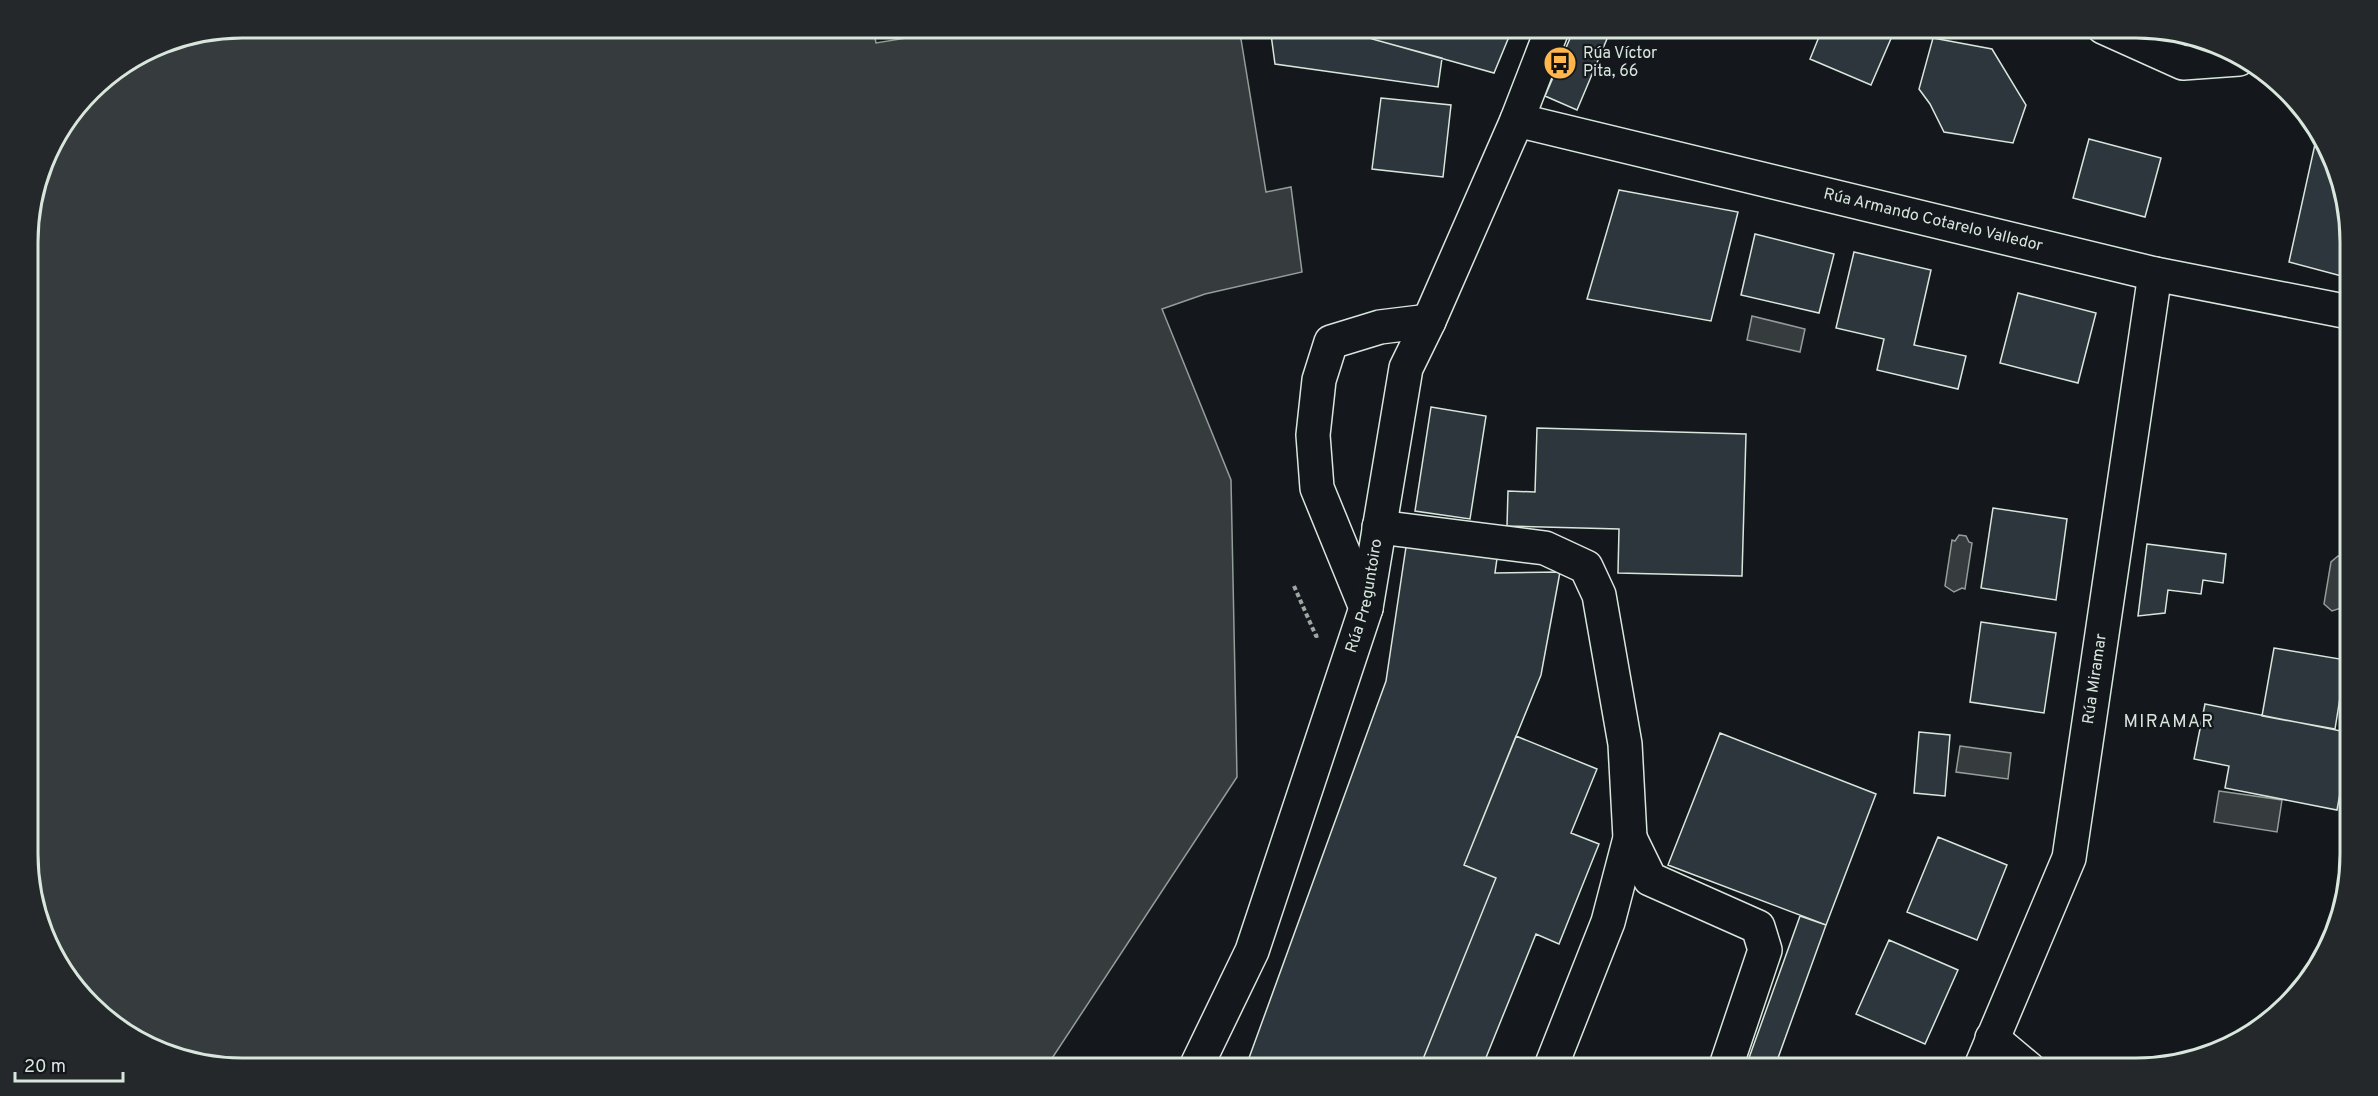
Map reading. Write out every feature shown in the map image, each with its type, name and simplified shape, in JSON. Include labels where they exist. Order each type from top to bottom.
[{"type":"street","name":"Rúa Preguntoiro","points":[[1200,1058],[1252,951],[1362,620],[1406,368],[1517,120],[1549,38]]},
{"type":"street","points":[[2127,38],[2183,63],[2228,60]]},
{"type":"street","name":"Rúa Armando Cotarelo Valledor","points":[[1517,120],[2155,274],[2340,310]]},
{"type":"street","name":"Rúa Miramar","points":[[1984,1058],[2069,858],[2155,274]]},
{"type":"street","points":[[1362,620],[1317,488],[1313,435],[1319,380],[1331,342],[1380,327],[1429,321]]},
{"type":"street","points":[[1379,528],[1545,548],[1586,567],[1599,595],[1625,744],[1630,838],[1608,922],[1554,1058]]},
{"type":"street","points":[[1630,838],[1650,879],[1758,927],[1765,950],[1729,1058]]},
{"type":"street","points":[[1992,1038],[2016,1058]]},
{"type":"path","points":[[1294,586],[1316,636],[1362,620]]},
{"type":"shaded area","points":[[875,38],[876,43],[907,38],[1241,38],[1266,192],[1291,187],[1302,272],[1205,294],[1162,309],[1231,480],[1237,777],[1052,1058],[242,1058],[202,1055],[176,1048],[140,1031],[97,999],[80,979],[53,932],[44,907],[39,881],[38,228],[44,189],[59,151],[72,128],[88,107],[128,72],[176,48],[215,39]]},
{"type":"shaded area","points":[[1752,316],[1805,329],[1800,352],[1747,340]]},
{"type":"shaded area","points":[[1959,535],[1966,536],[1972,543],[1965,589],[1954,592],[1945,586],[1952,540],[1955,541]]},
{"type":"shaded area","points":[[2340,556],[2340,608],[2332,611],[2324,604],[2331,562]]},
{"type":"shaded area","points":[[1960,746],[2011,753],[2008,779],[1956,772]]},
{"type":"shaded area","points":[[2219,791],[2282,800],[2277,832],[2214,822]]},
{"type":"building","points":[[1271,38],[1372,38],[1442,58],[1438,87],[1275,64]]},
{"type":"building","points":[[1372,38],[1508,38],[1494,73]]},
{"type":"building","points":[[1570,38],[1607,38],[1577,110],[1545,96]]},
{"type":"building","points":[[1819,38],[1891,38],[1871,85],[1810,59]]},
{"type":"building","points":[[1933,38],[1992,49],[2026,105],[2013,143],[1944,132],[1930,104],[1919,89]]},
{"type":"building","points":[[1381,98],[1451,105],[1443,177],[1372,169]]},
{"type":"building","points":[[2089,139],[2161,158],[2145,217],[2073,198]]},
{"type":"building","points":[[2315,144],[2334,189],[2339,215],[2340,276],[2289,262]]},
{"type":"building","points":[[1619,190],[1738,212],[1711,321],[1587,299]]},
{"type":"building","points":[[1755,234],[1834,254],[1819,313],[1741,295]]},
{"type":"building","points":[[1854,252],[1931,270],[1914,345],[1966,356],[1958,389],[1877,370],[1884,339],[1836,328]]},
{"type":"building","points":[[2018,293],[2096,313],[2078,383],[2000,363]]},
{"type":"building","points":[[1431,407],[1486,416],[1470,519],[1415,511]]},
{"type":"building","points":[[1537,428],[1746,434],[1742,576],[1618,573],[1619,529],[1507,526],[1508,491],[1535,492]]},
{"type":"building","points":[[1993,508],[2067,519],[2056,600],[1981,588]]},
{"type":"building","points":[[2147,544],[2226,554],[2223,583],[2203,580],[2201,594],[2168,590],[2165,613],[2138,616]]},
{"type":"building","points":[[1406,547],[1498,551],[1495,573],[1560,572],[1541,675],[1464,865],[1496,878],[1423,1058],[1249,1058],[1386,681]]},
{"type":"building","points":[[1981,622],[2056,633],[2044,713],[1970,702]]},
{"type":"building","points":[[2274,648],[2340,659],[2340,698],[2335,729],[2262,716]]},
{"type":"building","points":[[2205,704],[2340,731],[2340,794],[2337,810],[2225,788],[2229,766],[2194,759]]},
{"type":"building","points":[[1919,732],[1950,735],[1945,796],[1914,793]]},
{"type":"building","points":[[1720,733],[1876,794],[1826,925],[1668,865]]},
{"type":"building","points":[[1516,736],[1597,769],[1571,833],[1599,844],[1559,944],[1536,934],[1486,1058],[1423,1058],[1496,878],[1464,865]]},
{"type":"building","points":[[1938,837],[2007,865],[1977,940],[1907,912]]},
{"type":"building","points":[[1800,916],[1826,925],[1778,1058],[1749,1058]]},
{"type":"building","points":[[1889,940],[1958,970],[1925,1044],[1856,1014]]},
{"type":"place","name":"Rúa Víctor Pita, 66","points":[[1560,63]]},
{"type":"district","name":"MIRAMAR","points":[[2169,722]]}]
